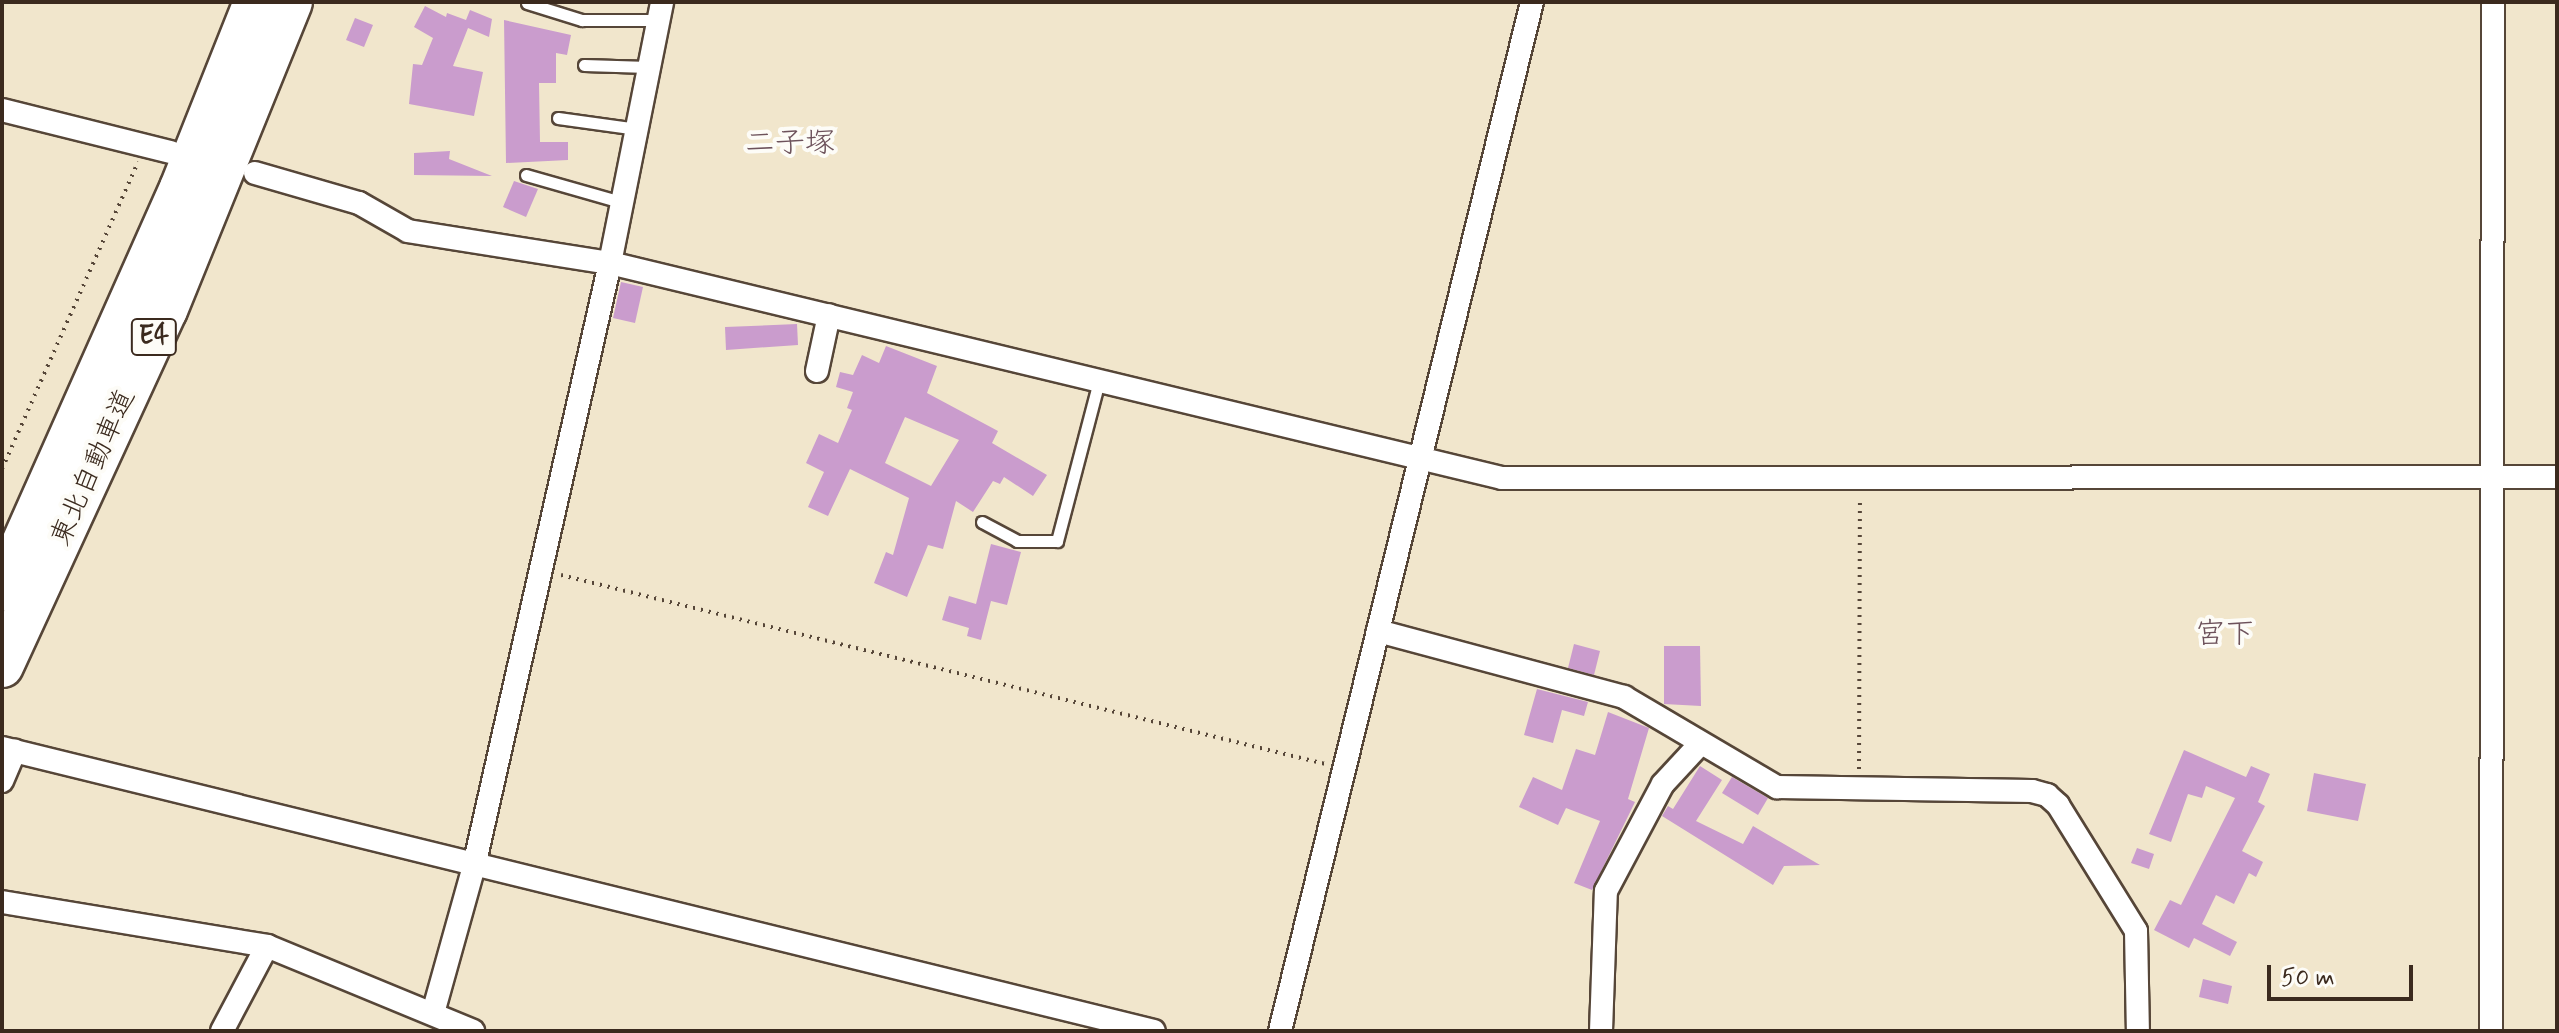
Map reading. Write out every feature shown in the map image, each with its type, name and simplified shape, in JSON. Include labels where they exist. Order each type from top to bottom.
[{"type":"highway","name":"東北自動車道","points":[[2,590],[157,244],[255,2]]},
{"type":"highway","name":"東北自動車道","points":[[2,666],[166,310],[291,2]]},
{"type":"street","points":[[1280,1031],[1532,2]]},
{"type":"street","points":[[2491,1031],[2489,478],[2493,2]]},
{"type":"street","points":[[433,1013],[474,866],[537,569],[610,263],[660,11]]},
{"type":"street","points":[[2,110],[171,152]]},
{"type":"street","points":[[255,173],[359,203],[408,231],[610,263],[1419,459],[1521,480],[2557,477]]},
{"type":"street","points":[[817,371],[829,315]]},
{"type":"street","points":[[1378,631],[1624,697],[1767,784],[1859,790],[2032,791],[2058,805],[2136,931],[2138,1031]]},
{"type":"street","points":[[1601,1031],[1606,891],[1663,784],[1700,744]]},
{"type":"street","points":[[2,781],[8,749],[1154,1031]]},
{"type":"street","points":[[2,902],[267,946],[473,1031]]},
{"type":"street","points":[[222,1031],[267,946]]},
{"type":"lane","points":[[527,3],[582,20],[660,11]]},
{"type":"lane","points":[[584,65],[648,67]]},
{"type":"lane","points":[[558,118],[637,129]]},
{"type":"lane","points":[[526,175],[621,202]]},
{"type":"lane","points":[[982,522],[1017,541],[1057,541],[1099,381]]},
{"type":"path","points":[[2,469],[146,145]]},
{"type":"path","points":[[1859,790],[1860,480]]},
{"type":"path","points":[[537,569],[1343,768]]},
{"type":"building","points":[[425,6],[446,17],[447,13],[466,20],[470,10],[492,19],[489,37],[468,28],[453,66],[483,72],[474,116],[409,104],[413,64],[422,65],[433,38],[414,27]]},
{"type":"building","points":[[355,18],[373,25],[364,47],[346,40]]},
{"type":"building","points":[[504,20],[571,35],[567,55],[556,53],[556,83],[539,83],[540,142],[568,142],[568,160],[506,163]]},
{"type":"building","points":[[450,151],[449,159],[492,176],[414,175],[414,153]]},
{"type":"building","points":[[514,181],[538,189],[526,217],[503,207]]},
{"type":"building","points":[[621,282],[643,287],[635,323],[613,318]]},
{"type":"building","points":[[797,324],[798,345],[726,350],[725,327]]},
{"type":"building","points":[[886,346],[937,366],[927,393],[998,431],[992,443],[1047,475],[1033,496],[1004,477],[1000,484],[993,481],[973,512],[956,501],[943,549],[928,545],[907,597],[874,583],[886,552],[893,555],[909,498],[850,469],[828,516],[808,507],[824,472],[806,463],[819,434],[838,443],[852,410],[847,408],[853,392],[836,387],[840,372],[853,375],[862,355],[879,363]],"holes":[[[905,417],[959,440],[931,486],[885,463]]]},
{"type":"building","points":[[991,544],[1021,552],[1007,605],[991,601],[981,640],[967,636],[969,628],[942,620],[949,596],[976,604]]},
{"type":"building","points":[[1574,644],[1600,651],[1594,675],[1568,668]]},
{"type":"building","points":[[1664,646],[1700,646],[1701,706],[1664,704]]},
{"type":"building","points":[[1537,689],[1588,702],[1584,716],[1562,710],[1553,743],[1524,735]]},
{"type":"building","points":[[1608,712],[1649,728],[1628,799],[1635,802],[1592,890],[1574,883],[1600,821],[1566,808],[1558,825],[1519,807],[1533,777],[1562,790],[1576,749],[1595,755]]},
{"type":"building","points":[[2184,750],[2246,777],[2251,766],[2270,774],[2258,802],[2265,806],[2242,851],[2263,862],[2256,877],[2249,873],[2234,904],[2216,895],[2202,924],[2237,942],[2230,956],[2194,938],[2189,948],[2154,930],[2170,900],[2181,905],[2235,798],[2206,786],[2202,798],[2188,794],[2171,842],[2149,834]]},
{"type":"building","points":[[1700,766],[1722,780],[1696,821],[1743,844],[1753,826],[1820,865],[1784,866],[1773,885],[1662,816],[1668,806],[1673,809]]},
{"type":"building","points":[[2314,773],[2366,784],[2358,821],[2307,811]]},
{"type":"building","points":[[1732,777],[1768,798],[1758,815],[1722,793]]},
{"type":"building","points":[[2137,848],[2154,854],[2149,869],[2131,863]]},
{"type":"building","points":[[2203,979],[2232,986],[2228,1004],[2199,997]]},
{"type":"district","name":"二子塚","points":[[790,144]]},
{"type":"district","name":"宮下","points":[[2225,635]]}]
